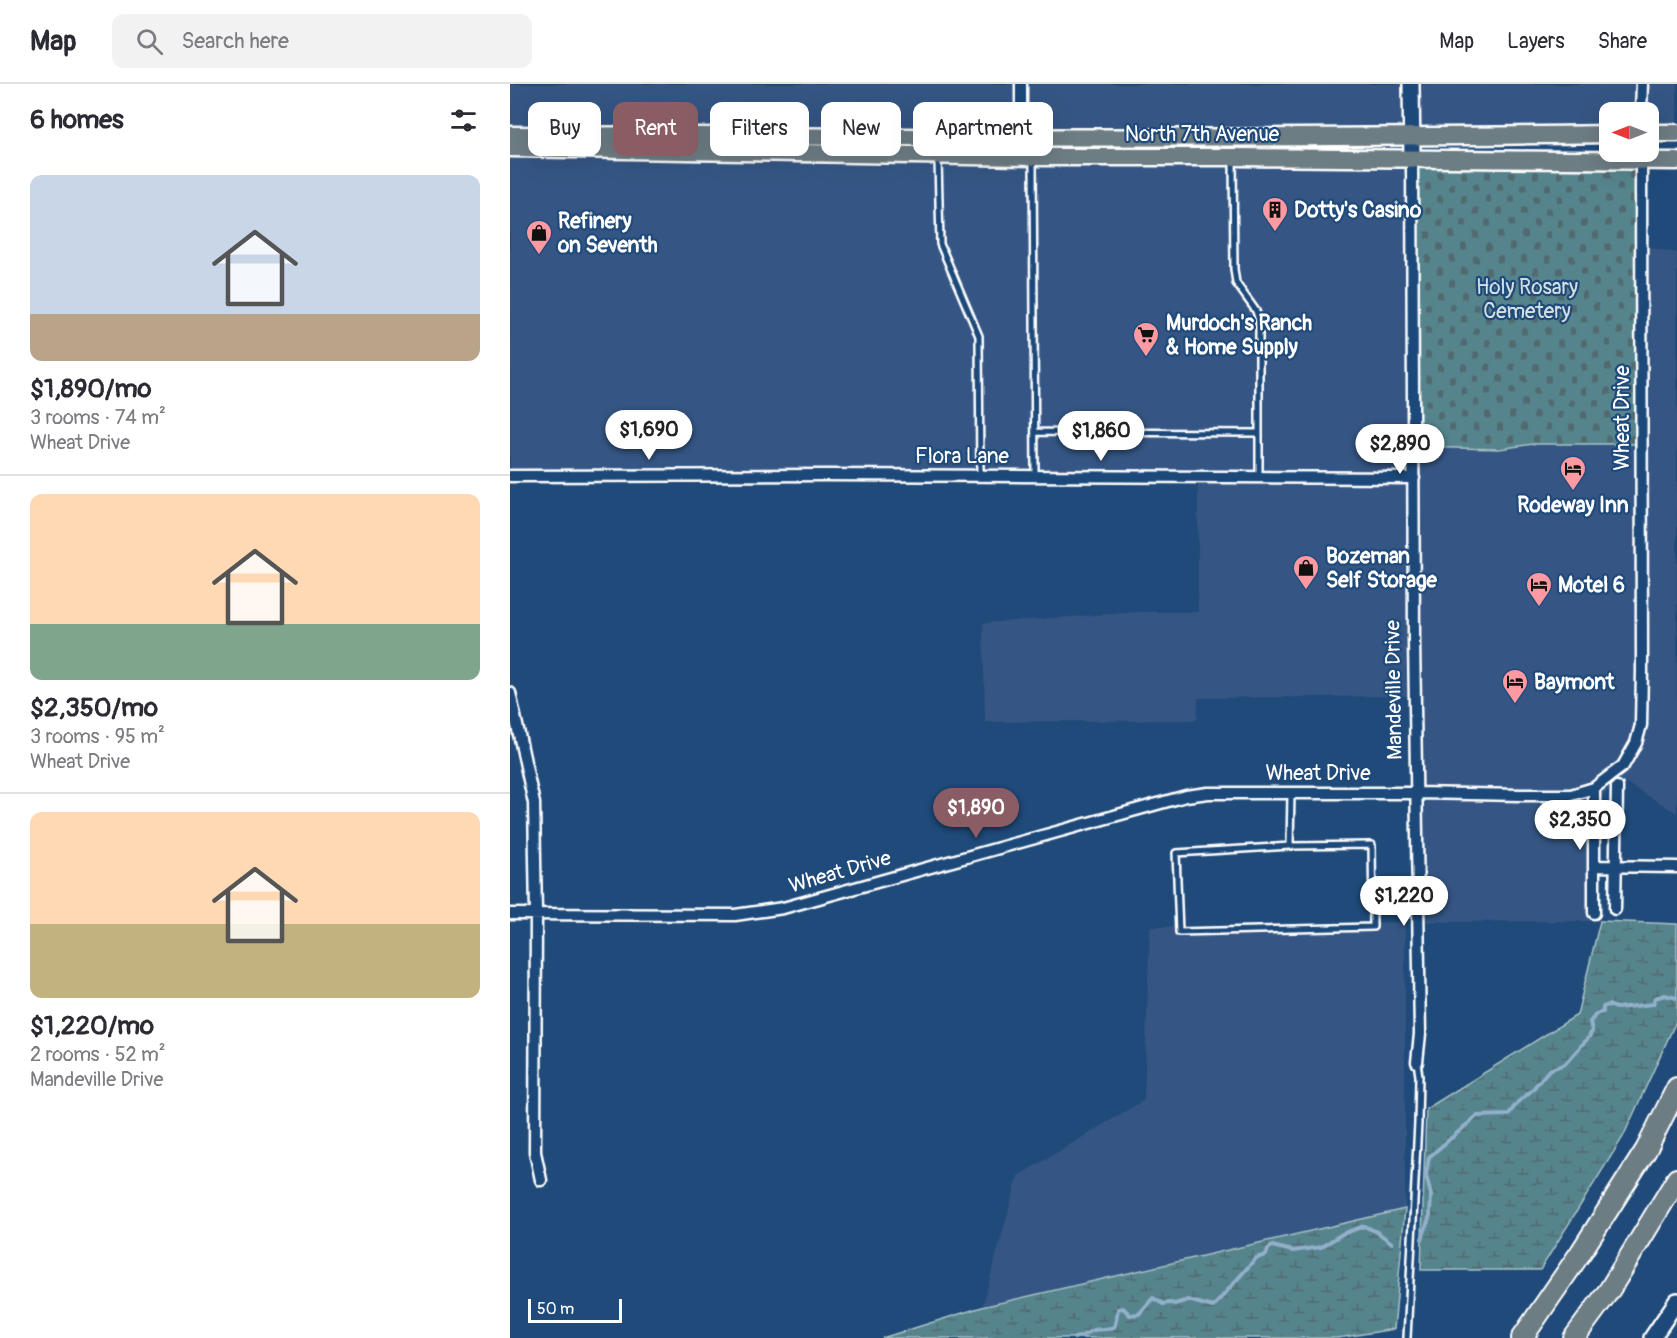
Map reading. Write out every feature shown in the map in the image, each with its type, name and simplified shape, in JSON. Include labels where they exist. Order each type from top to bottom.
[{"type":"highway","points":[[1522,1338],[1581,1252],[1646,1150],[1677,1088]]},
{"type":"highway","points":[[1574,1338],[1610,1288],[1677,1179]]},
{"type":"main road","name":"Mandeville Drive","points":[[1411,84],[1412,158]]},
{"type":"main road","points":[[1659,133],[1677,133]]},
{"type":"main road","name":"North 7th Avenue","points":[[1053,138],[1599,134]]},
{"type":"main road","name":"North 7th Avenue","points":[[510,135],[913,137]]},
{"type":"main road","name":"North 7th Avenue","points":[[510,148],[913,155]]},
{"type":"main road","name":"North 7th Avenue","points":[[1053,156],[1599,156]]},
{"type":"main road","name":"North 7th Avenue","points":[[1659,158],[1677,161]]},
{"type":"main road","points":[[1652,1338],[1677,1301]]},
{"type":"street","points":[[1021,84],[1021,102]]},
{"type":"street","points":[[1641,102],[1642,84]]},
{"type":"street","name":"Mandeville Drive","points":[[1412,158],[1420,1034],[1417,1062]]},
{"type":"street","name":"Wheat Drive","points":[[510,914],[735,915],[763,912],[1186,796],[1208,793],[1570,795],[1594,789],[1623,766],[1636,743],[1641,725],[1642,162]]},
{"type":"street","name":"Flora Lane","points":[[510,476],[1414,478]]},
{"type":"street","points":[[510,693],[534,803],[535,1152],[541,1180]]},
{"type":"street","points":[[1615,909],[1617,787]]},
{"type":"street","points":[[1594,789],[1594,913]]},
{"type":"street","points":[[1594,866],[1677,867]]},
{"type":"lane","points":[[938,156],[940,244],[979,336],[980,476]]},
{"type":"lane","points":[[1033,156],[1035,476]]},
{"type":"lane","points":[[1233,156],[1236,283],[1256,311],[1259,321],[1259,477]]},
{"type":"lane","points":[[1035,432],[1259,433]]},
{"type":"lane","points":[[1290,846],[1291,793]]},
{"type":"lane","points":[[1372,845],[1374,927],[1179,932],[1176,853],[1290,846],[1372,845]]},
{"type":"lane","points":[[1407,1338],[1418,1123],[1417,1062]]},
{"type":"shaded area","points":[[510,84],[1677,84],[1677,133],[1659,133],[1659,102],[1599,102],[1599,134],[1053,135],[1053,102],[913,102],[913,135],[901,135],[901,102],[821,102],[821,135],[809,135],[809,102],[710,102],[710,135],[698,135],[698,102],[613,102],[613,135],[601,135],[601,102],[528,102],[528,135],[510,135]]},
{"type":"shaded area","points":[[510,149],[528,149],[528,156],[601,156],[601,150],[613,150],[613,156],[698,156],[698,151],[710,151],[710,156],[809,156],[809,152],[821,152],[821,156],[901,156],[901,153],[913,153],[913,156],[1053,154],[1412,158],[1499,449],[1533,444],[1642,246],[1677,253],[1677,813],[1621,780],[1602,796],[1600,921],[1418,922],[1415,696],[1198,698],[1197,720],[985,722],[983,623],[1139,612],[1198,612],[1198,477],[787,475],[510,468]]},
{"type":"shaded area","points":[[1405,922],[1405,1209],[982,1307],[1018,1176],[1144,1100],[1150,927]]},
{"type":"green space","name":"Holy Rosary Cemetery","points":[[1412,158],[1642,162],[1642,444],[1533,444],[1499,449],[1414,447]]},
{"type":"green space","points":[[1600,921],[1677,924],[1677,1019],[1623,1137],[1540,1270],[1421,1270],[1426,1109],[1577,1015]]},
{"type":"green space","points":[[1405,1209],[1394,1329],[1338,1338],[882,1338],[982,1307]]},
{"type":"waterway","points":[[1422,1239],[1430,1215],[1431,1195],[1426,1175],[1429,1157],[1477,1116],[1508,1115],[1549,1070],[1565,1064],[1589,1037],[1592,1031],[1590,1022],[1596,1014],[1603,1012],[1603,1007],[1608,1005],[1617,1008],[1653,1004],[1655,998],[1665,995],[1677,998]]},
{"type":"waterway","points":[[1074,1338],[1094,1330],[1112,1328],[1115,1326],[1118,1309],[1123,1308],[1130,1315],[1139,1314],[1153,1298],[1163,1304],[1175,1304],[1188,1300],[1213,1307],[1256,1258],[1266,1255],[1272,1246],[1293,1251],[1321,1247],[1342,1234],[1364,1226],[1392,1243]]},
{"type":"place","name":"Dotty's Casino","points":[[1275,233]]},
{"type":"place","name":"Refinery on Seventh","points":[[539,256]]},
{"type":"place","name":"Murdoch's Ranch & Home Supply","points":[[1146,358]]},
{"type":"place","name":"Rodeway Inn","points":[[1573,492]]},
{"type":"place","name":"Bozeman Self Storage","points":[[1306,591]]},
{"type":"place","name":"Motel 6","points":[[1539,608]]},
{"type":"place","name":"Baymont","points":[[1515,705]]}]
